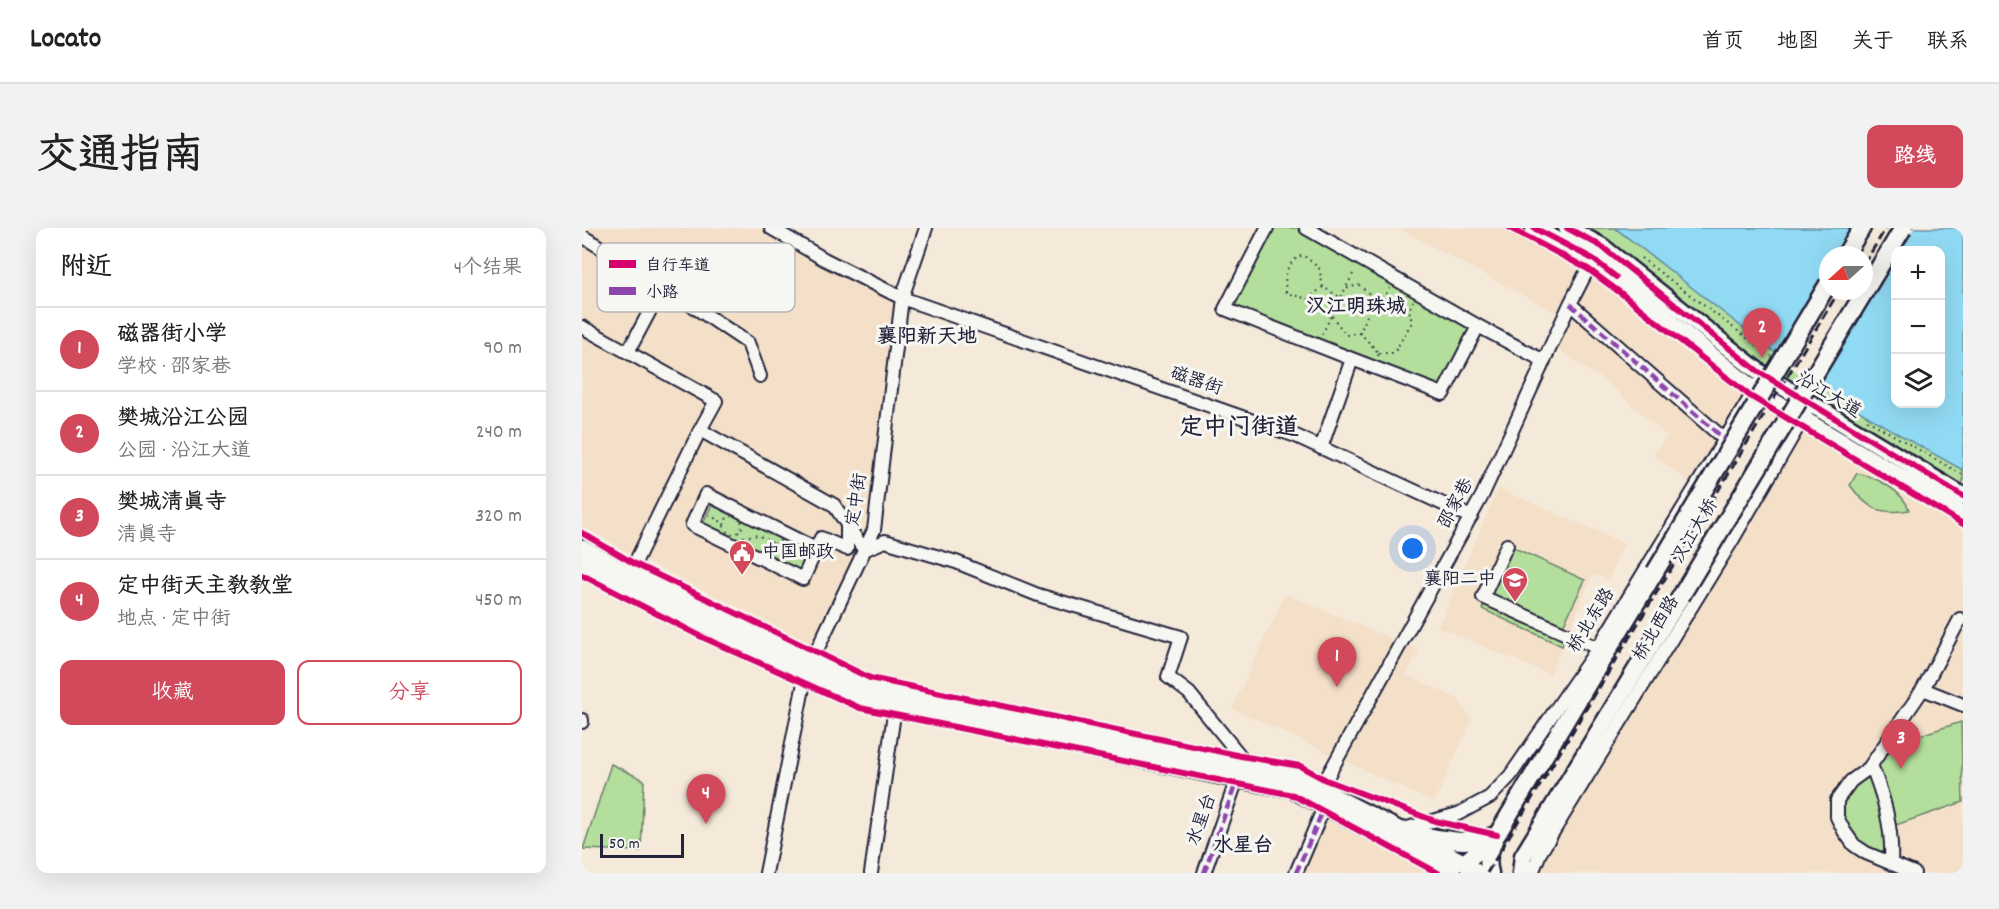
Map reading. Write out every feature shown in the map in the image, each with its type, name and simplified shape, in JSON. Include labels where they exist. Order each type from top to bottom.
[{"type":"main road","name":"沿江大道","points":[[1534,228],[1593,259],[1754,390],[1963,514]]},
{"type":"main road","name":"沿江大道","points":[[1567,228],[1601,246],[1764,375],[1963,496]]},
{"type":"main road","points":[[1851,246],[1862,228]]},
{"type":"main road","name":"汉江大桥","points":[[1521,873],[1523,856],[1903,228]]},
{"type":"main road","name":"汉江大桥","points":[[1463,870],[1497,835],[1819,299]]},
{"type":"main road","points":[[582,548],[808,668],[862,700],[1323,797],[1400,830],[1463,870]]},
{"type":"main road","points":[[582,565],[808,668],[865,688],[1297,778],[1323,797],[1463,870]]},
{"type":"main road","points":[[1400,830],[1463,842],[1477,841],[1497,835]]},
{"type":"main road","points":[[1490,873],[1488,854],[1497,835]]},
{"type":"street","name":"磁器街","points":[[771,228],[824,259],[902,298],[1296,436],[1471,517]]},
{"type":"street","name":"定中街","points":[[766,873],[808,668],[874,530],[902,298],[926,228]]},
{"type":"street","points":[[1267,228],[1225,309],[1443,394],[1478,326]]},
{"type":"street","points":[[1306,228],[1544,361]]},
{"type":"street","points":[[582,236],[597,245]]},
{"type":"street","name":"邵家巷","points":[[1296,873],[1323,797],[1471,517],[1593,259]]},
{"type":"street","points":[[1570,304],[1724,439]]},
{"type":"street","points":[[628,352],[649,312]]},
{"type":"street","points":[[702,312],[748,343],[760,376]]},
{"type":"street","points":[[582,327],[716,400],[629,574]]},
{"type":"street","points":[[1321,448],[1352,359]]},
{"type":"street","name":"桥北东路","points":[[1400,830],[1458,814],[1490,797],[1509,776],[1598,648],[1764,375]]},
{"type":"street","name":"桥北西路","points":[[1532,873],[1540,853],[1733,538],[1812,403]]},
{"type":"street","points":[[700,430],[834,505],[864,550],[885,541],[956,562],[1038,595],[1181,637],[1168,677],[1189,693],[1251,769]]},
{"type":"street","points":[[816,549],[706,494],[692,525],[803,579],[821,538],[847,549],[847,527]]},
{"type":"street","points":[[1506,545],[1484,597],[1598,648]]},
{"type":"street","points":[[1914,873],[1866,854],[1854,845],[1837,817],[1837,800],[1851,781],[1872,765],[1923,689],[1960,620]]},
{"type":"street","points":[[1923,689],[1963,705]]},
{"type":"street","points":[[871,873],[895,707]]},
{"type":"street","points":[[1872,765],[1888,815],[1892,841],[1891,862]]},
{"type":"street","name":"水星台","points":[[1204,873],[1237,779]]},
{"type":"path","points":[[1323,287],[1308,299],[1286,293],[1284,276],[1294,259],[1303,255],[1319,268],[1323,287],[1341,298]]},
{"type":"path","points":[[1317,345],[1360,259]]},
{"type":"path","points":[[1384,299],[1391,284]]},
{"type":"path","points":[[1345,289],[1359,285],[1374,298],[1384,299],[1409,310]]},
{"type":"path","points":[[1360,333],[1379,353],[1394,353],[1412,322],[1409,310],[1415,297]]},
{"type":"path","points":[[1360,333],[1374,298]]},
{"type":"path","points":[[1332,315],[1346,335],[1360,333]]},
{"type":"path","points":[[1373,367],[1379,353]]},
{"type":"path","points":[[699,509],[725,524],[727,532],[732,534],[738,532],[742,525],[735,517],[730,517],[725,524]]},
{"type":"path","points":[[762,537],[768,525]]},
{"type":"path","points":[[726,542],[758,535],[774,544]]},
{"type":"path","points":[[782,540],[787,543],[790,548],[789,554],[784,558],[776,557],[772,552],[774,544],[782,540]]},
{"type":"shaded area","points":[[582,228],[768,228],[794,243],[597,243],[597,312],[795,312],[795,244],[897,303],[867,529],[812,644],[633,555],[582,526]]},
{"type":"shaded area","points":[[1397,228],[1534,228],[1593,259],[1749,385],[1691,483],[1652,455],[1667,436],[1607,383],[1552,345],[1564,317]]},
{"type":"shaded area","points":[[1798,425],[1963,524],[1963,873],[1532,873]]},
{"type":"shaded area","name":"襄阳二中","points":[[1498,488],[1624,543],[1608,580],[1593,574],[1550,675],[1438,627]]},
{"type":"shaded area","points":[[1285,594],[1419,650],[1407,675],[1458,699],[1472,720],[1434,803],[1232,708]]},
{"type":"shaded area","points":[[1323,819],[1430,873],[1304,873]]},
{"type":"green space","points":[[1267,228],[1306,228],[1478,326],[1443,394],[1225,309]]},
{"type":"green space","points":[[1567,228],[1615,228],[1816,382],[1869,417],[1963,470],[1963,496],[1814,405]]},
{"type":"green space","points":[[1857,473],[1888,486],[1901,496],[1909,510],[1890,512],[1868,505],[1850,485]]},
{"type":"green space","points":[[714,500],[810,549],[799,575],[701,528]]},
{"type":"green space","points":[[1510,546],[1585,580],[1563,626],[1569,629],[1562,646],[1482,609]]},
{"type":"green space","points":[[1961,722],[1963,802],[1890,827],[1891,862],[1844,831],[1837,800],[1883,747]]},
{"type":"green space","points":[[611,764],[644,780],[641,851],[583,849]]},
{"type":"water","points":[[1615,228],[1963,228],[1963,470],[1850,405],[1764,344]]},
{"type":"pier","points":[[1853,228],[1914,228],[1903,246],[1891,246],[1891,266],[1873,296],[1873,246],[1842,246]]},
{"type":"pier","points":[[1819,285],[1819,300],[1870,300],[1818,387],[1776,357]]},
{"type":"railway","points":[[1873,249],[1886,228]]},
{"type":"railway","points":[[1487,873],[1834,300]]},
{"type":"marked path","points":[[1570,304],[1724,439]]},
{"type":"marked path","points":[[1204,873],[1237,780]]},
{"type":"marked path","points":[[1296,873],[1324,808]]},
{"type":"cycle path","points":[[1510,228],[1588,269],[1750,396],[1963,524]]},
{"type":"cycle path","points":[[1534,228],[1593,259],[1616,277]]},
{"type":"cycle path","points":[[1567,228],[1601,246],[1759,372],[1963,496]]},
{"type":"cycle path","points":[[582,533],[635,564],[870,678],[1241,756],[1300,766],[1326,780],[1435,821],[1497,835]]},
{"type":"cycle path","points":[[582,575],[702,637],[860,708],[1293,795],[1438,873]]},
{"type":"place","name":"樊城沿江公园","points":[[1762,358]]},
{"type":"place","name":"中国邮政","points":[[742,576]]},
{"type":"place","name":"襄阳二中","points":[[1515,603]]},
{"type":"place","name":"磁器街小学","points":[[1337,687]]},
{"type":"place","name":"樊城清真寺","points":[[1901,769]]},
{"type":"place","name":"定中街天主教教堂","points":[[706,824]]},
{"type":"district","name":"汉江明珠城","points":[[1356,308]]},
{"type":"district","name":"襄阳新天地","points":[[927,338]]},
{"type":"district","name":"定中门街道","points":[[1239,429]]},
{"type":"district","name":"水星台","points":[[1243,847]]}]
